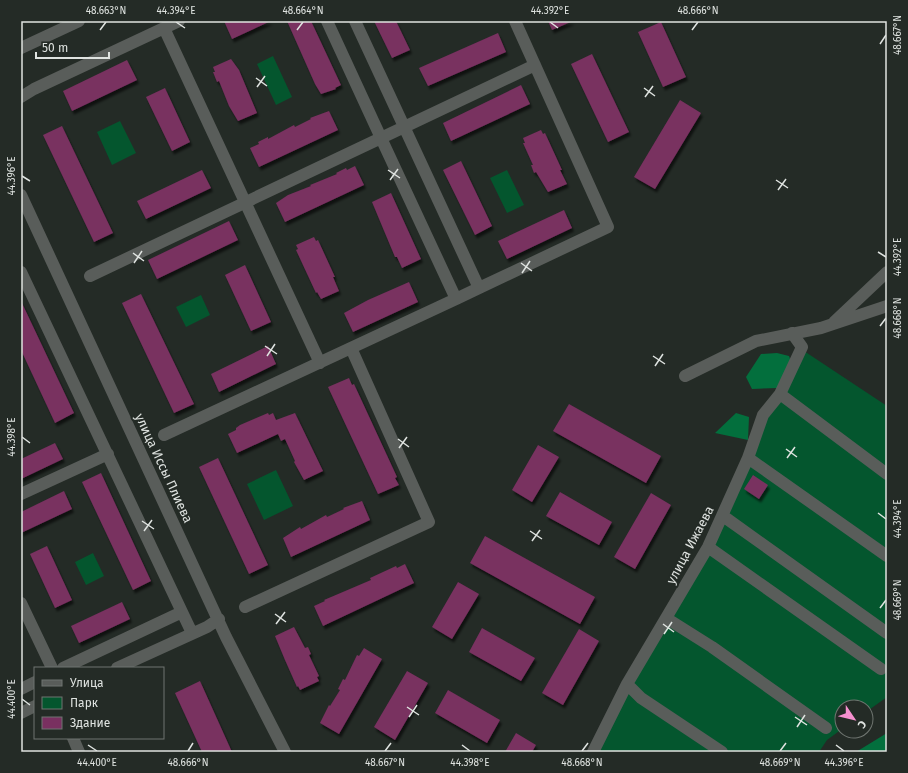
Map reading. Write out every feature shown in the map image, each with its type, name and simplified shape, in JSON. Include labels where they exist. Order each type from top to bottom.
[{"type":"street","points":[[21,48],[79,21]]},
{"type":"street","points":[[21,97],[34,89],[179,21]]},
{"type":"street","points":[[327,21],[456,299]]},
{"type":"street","points":[[355,21],[479,288]]},
{"type":"street","points":[[164,435],[608,228],[515,21]]},
{"type":"street","points":[[164,28],[320,363]]},
{"type":"street","points":[[90,276],[535,65]]},
{"type":"street","name":"улица Иссы Плиева","points":[[21,195],[282,751]]},
{"type":"street","points":[[21,272],[25,292],[108,454],[192,633]]},
{"type":"street","points":[[834,322],[887,272]]},
{"type":"street","points":[[685,376],[756,341],[821,328],[834,322],[887,306]]},
{"type":"street","name":"улица Ижаева","points":[[593,752],[627,684],[708,547],[723,516],[748,458],[763,415],[780,394],[802,346],[792,334]]},
{"type":"street","points":[[245,607],[429,522],[351,348]]},
{"type":"street","points":[[780,394],[887,474]]},
{"type":"street","points":[[21,494],[108,454]]},
{"type":"street","points":[[748,458],[887,556]]},
{"type":"street","points":[[723,516],[887,633]]},
{"type":"street","points":[[708,547],[881,669]]},
{"type":"street","points":[[21,603],[52,667]]},
{"type":"street","points":[[65,667],[182,612]]},
{"type":"street","points":[[666,618],[712,647],[826,728]]},
{"type":"street","points":[[119,667],[219,619]]},
{"type":"street","points":[[21,689],[34,682]]},
{"type":"street","points":[[627,684],[641,698],[722,752]]},
{"type":"street","points":[[21,713],[34,706]]},
{"type":"street","points":[[73,739],[79,752]]},
{"type":"green space","points":[[273,56],[292,97],[276,105],[257,64]]},
{"type":"green space","points":[[120,121],[136,153],[112,165],[97,132]]},
{"type":"green space","points":[[507,170],[524,205],[507,213],[490,178]]},
{"type":"green space","points":[[201,295],[210,315],[186,327],[176,307]]},
{"type":"green space","points":[[804,351],[887,406],[887,697],[874,706],[874,699],[834,699],[834,735],[827,740],[819,752],[595,752],[670,615],[768,414]]},
{"type":"green space","points":[[777,353],[789,356],[792,364],[778,388],[752,389],[746,377],[761,354]]},
{"type":"green space","points":[[736,413],[749,417],[748,440],[715,433]]},
{"type":"green space","points":[[276,470],[293,506],[264,520],[247,484]]},
{"type":"green space","points":[[93,553],[104,576],[86,585],[75,562]]},
{"type":"green space","points":[[887,733],[887,752],[856,752]]},
{"type":"building","points":[[224,21],[271,21],[232,39]]},
{"type":"building","points":[[287,21],[311,21],[341,85],[335,88],[336,89],[321,94],[315,84]]},
{"type":"building","points":[[374,21],[396,21],[410,50],[392,58]]},
{"type":"building","points":[[548,21],[573,21],[552,30]]},
{"type":"building","points":[[661,22],[686,77],[663,87],[638,32]]},
{"type":"building","points":[[498,33],[506,52],[428,86],[419,68]]},
{"type":"building","points":[[592,54],[629,132],[608,142],[571,64]]},
{"type":"building","points":[[231,59],[239,70],[257,113],[238,121],[229,106],[219,81],[217,82],[213,72],[215,72],[213,67]]},
{"type":"building","points":[[127,60],[137,80],[72,111],[63,91]]},
{"type":"building","points":[[521,85],[530,104],[451,141],[443,123]]},
{"type":"building","points":[[165,88],[190,142],[172,151],[146,97]]},
{"type":"building","points":[[680,100],[701,113],[655,189],[634,177]]},
{"type":"building","points":[[329,111],[338,130],[259,167],[250,148],[259,144],[258,142],[268,137],[268,139],[294,125],[295,127],[311,119],[310,118]]},
{"type":"building","points":[[62,126],[113,233],[94,242],[43,135]]},
{"type":"building","points":[[541,130],[543,134],[545,133],[567,184],[548,192],[536,172],[534,173],[531,165],[533,165],[523,143],[525,143],[523,138]]},
{"type":"building","points":[[461,161],[492,226],[475,235],[443,170]]},
{"type":"building","points":[[355,166],[364,185],[285,222],[276,203],[288,195],[337,174],[336,173],[346,168],[347,170]]},
{"type":"building","points":[[202,170],[211,188],[146,219],[137,201]]},
{"type":"building","points":[[391,193],[421,259],[402,268],[397,257],[395,257],[372,202]]},
{"type":"building","points":[[564,210],[572,228],[507,259],[498,241]]},
{"type":"building","points":[[229,221],[238,240],[157,279],[148,260]]},
{"type":"building","points":[[314,237],[316,241],[318,240],[335,277],[333,277],[339,291],[321,299],[317,292],[316,293],[296,250],[298,249],[296,245]]},
{"type":"building","points":[[245,265],[271,322],[251,331],[225,275]]},
{"type":"building","points":[[409,282],[418,302],[353,332],[344,313],[368,300]]},
{"type":"building","points":[[141,294],[194,404],[174,413],[122,303]]},
{"type":"building","points":[[21,301],[74,413],[55,423],[21,350]]},
{"type":"building","points":[[268,346],[276,364],[219,392],[211,374]]},
{"type":"building","points":[[349,378],[352,385],[354,384],[397,477],[395,478],[399,485],[378,494],[328,387]]},
{"type":"building","points":[[569,404],[661,456],[646,483],[553,431]]},
{"type":"building","points":[[268,413],[269,415],[273,413],[276,420],[295,413],[323,471],[304,480],[294,462],[295,461],[285,439],[281,441],[278,434],[237,453],[228,434],[236,430],[236,428],[240,425]]},
{"type":"building","points":[[55,443],[63,459],[21,479],[21,459]]},
{"type":"building","points":[[538,445],[559,457],[532,502],[512,490]]},
{"type":"building","points":[[218,458],[268,565],[249,574],[199,467]]},
{"type":"building","points":[[101,473],[151,581],[133,590],[82,482]]},
{"type":"building","points":[[753,475],[768,485],[759,499],[744,489]]},
{"type":"building","points":[[64,491],[72,509],[21,533],[21,512]]},
{"type":"building","points":[[560,492],[612,522],[599,545],[546,516]]},
{"type":"building","points":[[651,493],[671,505],[635,569],[614,557]]},
{"type":"building","points":[[362,501],[370,520],[291,557],[283,538],[300,527],[301,529],[326,515],[327,517],[344,509],[343,508]]},
{"type":"building","points":[[485,536],[595,597],[580,624],[470,563]]},
{"type":"building","points":[[47,546],[72,600],[55,608],[30,554]]},
{"type":"building","points":[[405,564],[414,583],[323,626],[314,606],[325,601],[324,600],[371,580],[370,578],[396,566],[397,568]]},
{"type":"building","points":[[458,582],[479,594],[452,639],[432,627]]},
{"type":"building","points":[[122,602],[130,619],[79,643],[71,626]]},
{"type":"building","points":[[294,627],[305,648],[308,647],[311,654],[309,655],[319,676],[317,677],[319,681],[300,690],[298,686],[297,687],[275,636]]},
{"type":"building","points":[[482,628],[535,658],[521,681],[469,652]]},
{"type":"building","points":[[579,629],[599,641],[563,705],[542,693]]},
{"type":"building","points":[[364,648],[382,659],[339,734],[320,723],[329,705],[330,706],[340,690],[338,689],[343,679],[345,680],[357,655],[359,656]]},
{"type":"building","points":[[407,671],[428,683],[395,740],[374,727]]},
{"type":"building","points":[[200,681],[232,752],[202,752],[175,693]]},
{"type":"building","points":[[448,690],[500,720],[487,743],[435,713]]},
{"type":"building","points":[[516,733],[536,745],[532,752],[505,752]]}]
